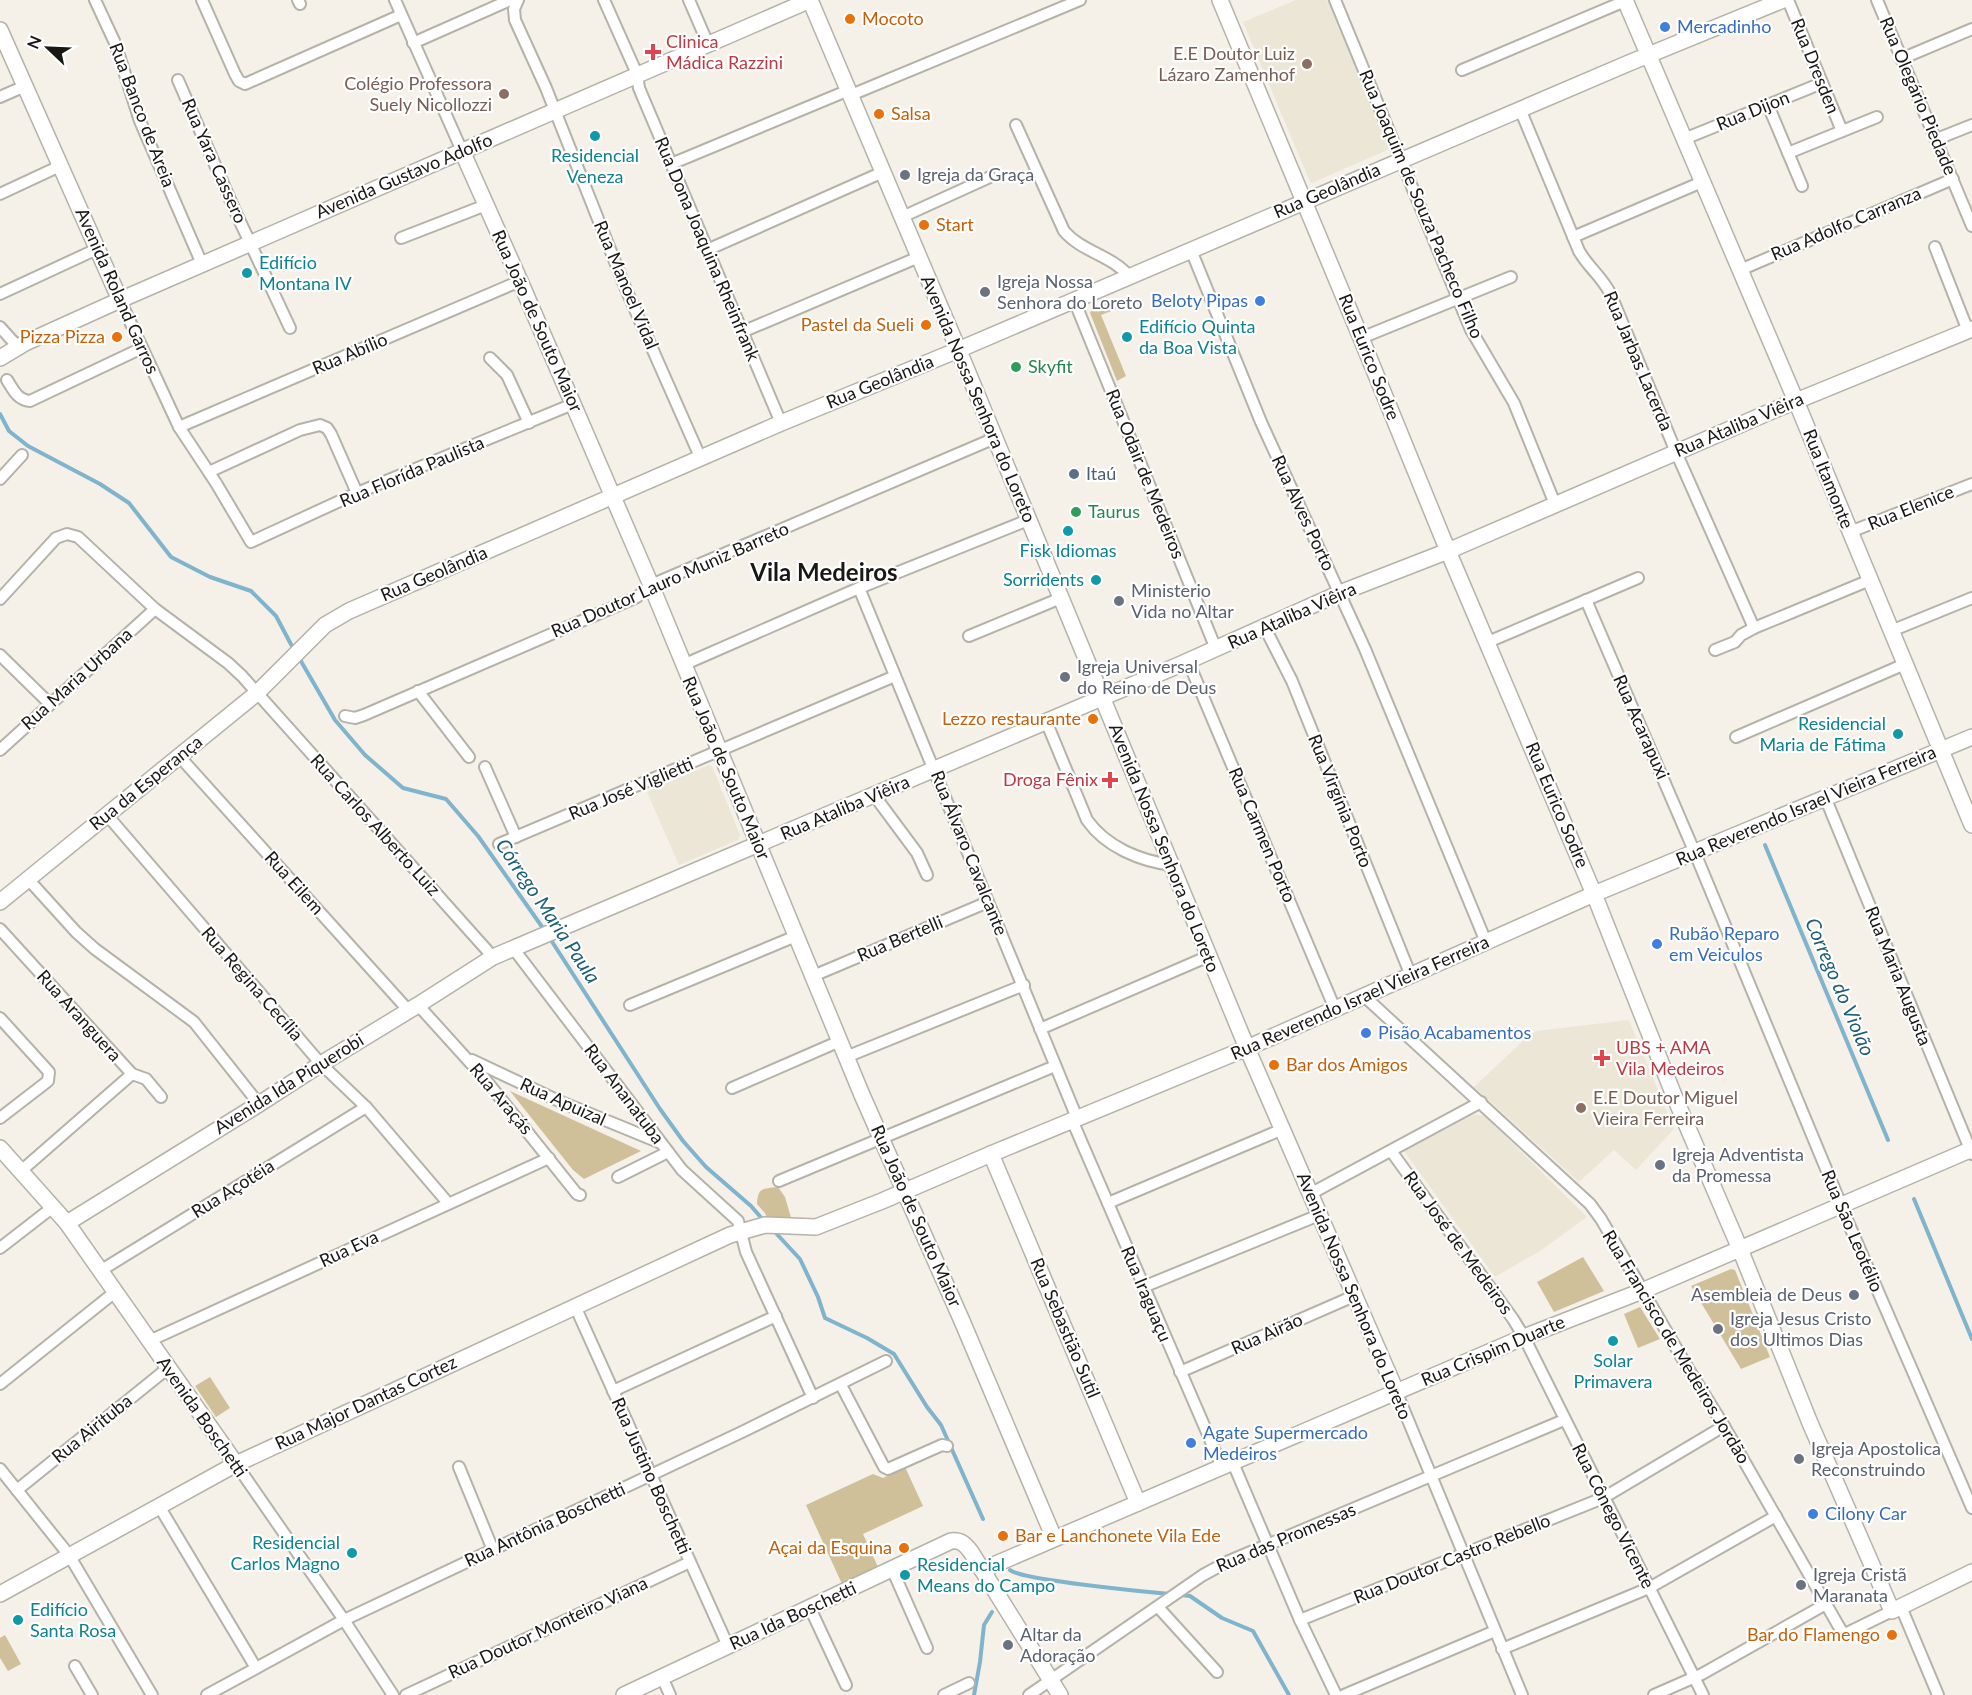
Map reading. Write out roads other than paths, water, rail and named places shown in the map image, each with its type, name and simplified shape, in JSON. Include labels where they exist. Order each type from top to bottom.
[{"type":"street","name":"Rua Banco de Areia","points":[[96,0],[116,43],[140,121],[202,264]]},
{"type":"street","points":[[202,0],[235,74],[242,83],[248,84],[401,15]]},
{"type":"street","name":"Rua João de Souto Maior","points":[[395,0],[520,281],[651,585],[846,1057],[1054,1538]]},
{"type":"street","points":[[413,44],[510,0]]},
{"type":"street","name":"Rua Manoel Vidal","points":[[518,0],[514,9],[515,20],[546,88],[625,287],[701,459]]},
{"type":"street","name":"Rua Dona Joaquina Rheinfrank","points":[[604,0],[637,74],[639,88],[781,423]]},
{"type":"street","points":[[689,0],[708,44]]},
{"type":"street","name":"Avenida Gustavo Adolfo","points":[[0,358],[18,347],[120,300],[810,0]]},
{"type":"street","name":"Avenida Nossa Senhora do Loreto","points":[[810,0],[995,438],[1247,1048],[1396,1391],[1522,1695]]},
{"type":"street","points":[[671,164],[1080,0]]},
{"type":"street","name":"Rua Eurico Sodre","points":[[1220,0],[1448,551],[1594,894],[1675,1098],[1740,1249],[1810,1423],[1897,1609]]},
{"type":"street","name":"Rua Joaquim de Souza Pacheco Filho","points":[[1335,0],[1476,339],[1515,403],[1555,504]]},
{"type":"street","name":"Rua Geolândia","points":[[290,661],[326,625],[368,602],[781,423],[958,350],[1520,109],[1783,0]]},
{"type":"street","name":"Rua Dresden","points":[[1788,0],[1842,131]]},
{"type":"street","name":"Rua Olegário Piedade","points":[[1877,0],[1972,226]]},
{"type":"street","points":[[1462,70],[1625,1]]},
{"type":"street","name":"Rua Itamonte","points":[[1625,1],[1796,401],[1971,820]]},
{"type":"street","points":[[1901,59],[1972,29]]},
{"type":"street","name":"Avenida Roland Garros","points":[[0,30],[179,427],[251,543]]},
{"type":"street","name":"Rua Yara Cassero","points":[[178,80],[290,328]]},
{"type":"street","name":"Rua Dijon","points":[[1684,140],[1822,83]]},
{"type":"street","points":[[0,97],[25,86]]},
{"type":"street","points":[[1768,105],[1802,186]]},
{"type":"street","name":"Rua Jarbas Lacerda","points":[[1520,109],[1573,237],[1587,265],[1605,282],[1610,293],[1676,452],[1754,628]]},
{"type":"street","points":[[1788,153],[1877,117]]},
{"type":"street","points":[[1016,125],[1064,231],[1076,242],[1116,263],[1129,276]]},
{"type":"street","points":[[1937,140],[1972,125]]},
{"type":"street","points":[[0,194],[60,166]]},
{"type":"street","points":[[707,250],[883,172]]},
{"type":"street","points":[[902,217],[990,177]]},
{"type":"street","name":"Rua Adolfo Carranza","points":[[1740,270],[1953,179]]},
{"type":"street","points":[[1573,237],[1702,182]]},
{"type":"street","points":[[401,238],[486,205]]},
{"type":"street","points":[[1935,247],[1970,330]]},
{"type":"street","points":[[0,294],[97,249]]},
{"type":"street","name":"Rua Alves Porto","points":[[1191,250],[1261,422],[1340,593],[1486,942]]},
{"type":"street","points":[[742,332],[919,256]]},
{"type":"street","points":[[1361,338],[1511,277]]},
{"type":"street","name":"Rua Abílio","points":[[179,427],[520,281]]},
{"type":"street","name":"Rua Odair de Medeiros","points":[[1074,300],[1216,649]]},
{"type":"street","points":[[0,327],[18,347]]},
{"type":"street","name":"Rua Ataliba Viêira","points":[[513,948],[935,770],[1265,628],[1340,593],[1448,551],[1796,401],[1970,330]]},
{"type":"street","points":[[8,380],[18,397],[30,401],[142,348]]},
{"type":"street","points":[[490,358],[507,375],[529,423]]},
{"type":"street","name":"Rua Florída Paulista","points":[[251,543],[357,493],[573,404]]},
{"type":"street","points":[[209,472],[300,430],[321,425],[331,434],[357,493]]},
{"type":"street","name":"Rua Doutor Lauro Muniz Barreto","points":[[345,716],[355,718],[364,715],[637,597],[651,585],[995,438]]},
{"type":"street","points":[[0,479],[22,455]]},
{"type":"street","name":"Rua Elenice","points":[[1850,532],[1972,484]]},
{"type":"street","points":[[683,665],[859,588],[1028,520]]},
{"type":"street","name":"Rua Carlos Alberto Luiz","points":[[0,598],[56,538],[67,534],[85,542],[155,609],[228,663],[493,957]]},
{"type":"street","points":[[1488,642],[1638,578]]},
{"type":"street","points":[[1715,650],[1735,642],[1754,628],[1869,580]]},
{"type":"street","name":"Rua Álvaro Cavalcante","points":[[859,588],[1024,985],[1075,1119]]},
{"type":"street","points":[[969,636],[1061,598]]},
{"type":"street","points":[[1891,631],[1972,598]]},
{"type":"street","name":"Rua Acarapuxi","points":[[1586,600],[1695,853]]},
{"type":"street","name":"Rua Maria Urbana","points":[[0,750],[155,609]]},
{"type":"street","name":"Rua Virgínia Porto","points":[[1265,628],[1292,681],[1411,976]]},
{"type":"street","points":[[0,655],[50,704]]},
{"type":"street","name":"Rua da Esperança","points":[[0,902],[257,693],[290,661]]},
{"type":"street","name":"Rua Carmen Porto","points":[[1188,661],[1335,1010]]},
{"type":"street","points":[[1736,737],[1905,664]]},
{"type":"street","name":"Rua José Viglietti","points":[[499,844],[895,676]]},
{"type":"street","points":[[418,691],[469,757]]},
{"type":"street","points":[[1046,721],[1092,828],[1130,854],[1156,863],[1172,865]]},
{"type":"street","name":"Rua Reverendo Israel Vieira Ferreira","points":[[741,1231],[765,1225],[805,1227],[826,1223],[1247,1048],[1594,894],[1972,737]]},
{"type":"street","name":"Rua Eilem","points":[[179,756],[414,1008]]},
{"type":"street","points":[[485,767],[516,837]]},
{"type":"street","points":[[874,795],[917,854],[927,875]]},
{"type":"street","name":"Rua Maria Augusta","points":[[1825,797],[1971,1151]]},
{"type":"street","name":"Rua Regina Cecília","points":[[107,815],[321,1064],[366,1107],[448,1203]]},
{"type":"street","name":"Rua São Leotélio","points":[[1695,853],[1841,1206],[1972,1508]]},
{"type":"street","points":[[28,879],[94,949],[194,1022],[259,1104]]},
{"type":"street","name":"Rua Bertelli","points":[[813,976],[988,902]]},
{"type":"street","name":"Rua Aranguera","points":[[0,930],[132,1074],[146,1079],[161,1097]]},
{"type":"street","points":[[630,1005],[796,936]]},
{"type":"street","name":"Avenida Ida Piquerobi","points":[[67,1223],[493,957],[513,948]]},
{"type":"street","name":"Rua Ananatuba","points":[[513,948],[682,1170],[738,1221],[746,1252],[813,1398]]},
{"type":"street","points":[[1040,1029],[1209,956]]},
{"type":"street","points":[[846,1057],[1024,985]]},
{"type":"street","name":"Rua Francisco de Medeiros Jordão","points":[[1364,996],[1590,1204],[1724,1426],[1844,1633],[1972,1572]]},
{"type":"street","name":"Rua Araçás","points":[[414,1008],[467,1058],[580,1195]]},
{"type":"street","points":[[0,1018],[48,1072],[49,1077],[48,1081],[0,1118]]},
{"type":"street","points":[[732,1088],[840,1041]]},
{"type":"street","name":"Rua Apuizal","points":[[467,1058],[664,1148]]},
{"type":"street","points":[[779,1181],[1055,1066]]},
{"type":"street","points":[[21,1171],[132,1074]]},
{"type":"street","points":[[1310,1194],[1481,1102]]},
{"type":"street","name":"Rua Açotéia","points":[[100,1271],[366,1107]]},
{"type":"street","name":"Rua Iraguaçu","points":[[1075,1119],[1180,1372],[1269,1544],[1300,1620],[1336,1695]]},
{"type":"street","points":[[1108,1203],[1283,1129]]},
{"type":"street","name":"Avenida Boschetti","points":[[0,1148],[67,1223],[344,1620],[393,1695]]},
{"type":"street","points":[[618,1177],[664,1148]]},
{"type":"street","name":"Rua José de Medeiros","points":[[1391,1150],[1524,1337]]},
{"type":"street","name":"Rua Crispim Duarte","points":[[982,1570],[1396,1391],[1524,1337],[1642,1291],[1971,1151]]},
{"type":"street","name":"Rua Sebastião Sutil","points":[[991,1154],[1138,1503]]},
{"type":"street","name":"Rua Eva","points":[[149,1341],[549,1158]]},
{"type":"street","points":[[0,1248],[52,1207]]},
{"type":"street","points":[[1143,1287],[1318,1215]]},
{"type":"street","name":"Rua Major Dantas Cortez","points":[[0,1594],[236,1464],[741,1231]]},
{"type":"street","points":[[0,1384],[115,1292]]},
{"type":"street","name":"Rua Airão","points":[[1180,1372],[1354,1296]]},
{"type":"street","name":"Rua Justino Boschetti","points":[[575,1306],[728,1646]]},
{"type":"street","points":[[613,1391],[776,1316]]},
{"type":"street","name":"Rua Cônego Vicente","points":[[1524,1337],[1702,1695]]},
{"type":"street","name":"Rua Antônia Boschetti","points":[[207,1695],[344,1620],[886,1362]]},
{"type":"street","name":"Rua Airituba","points":[[17,1490],[168,1368]]},
{"type":"street","points":[[841,1385],[881,1464],[888,1469],[942,1445],[947,1446]]},
{"type":"street","name":"Rua das Promessas","points":[[1029,1695],[1212,1569],[1564,1420]]},
{"type":"street","name":"Rua Doutor Castro Rebello","points":[[1300,1620],[1603,1498],[1724,1426]]},
{"type":"street","points":[[459,1467],[493,1550]]},
{"type":"street","points":[[0,1469],[69,1555],[152,1695]]},
{"type":"street","points":[[159,1506],[256,1668]]},
{"type":"street","points":[[1502,1649],[1649,1588],[1776,1516]]},
{"type":"street","name":"Rua Ida Boschetti","points":[[624,1695],[951,1541],[962,1542],[982,1570]]},
{"type":"street","name":"Rua Doutor Monteiro Viana","points":[[406,1695],[690,1562]]},
{"type":"street","points":[[892,1569],[927,1648]]},
{"type":"street","points":[[982,1570],[1060,1695]]},
{"type":"street","points":[[1654,1695],[1694,1678],[1826,1604]]},
{"type":"street","points":[[1158,1607],[1217,1672]]},
{"type":"street","points":[[810,1608],[846,1685]]},
{"type":"street","points":[[1897,1609],[1938,1695]]},
{"type":"street","points":[[1344,1695],[1495,1631]]},
{"type":"street","points":[[75,1666],[92,1695]]},
{"type":"street","points":[[662,1677],[670,1695]]},
{"type":"street","points":[[944,1695],[969,1683]]},
{"type":"waterway","name":"Córrego Maria Paula","points":[[0,414],[9,431],[28,446],[100,484],[129,503],[171,557],[210,577],[251,591],[276,616],[294,650]]},
{"type":"waterway","name":"Córrego Maria Paula","points":[[298,656],[335,720],[365,755],[403,788],[446,799],[478,836],[545,931]]},
{"type":"waterway","name":"Corrego do Violão","points":[[1765,845],[1888,1140]]},
{"type":"waterway","name":"Córrego Maria Paula","points":[[549,937],[683,1141],[706,1167],[751,1206],[764,1221]]},
{"type":"waterway","name":"Corrego do Violão","points":[[1914,1199],[1972,1339]]},
{"type":"waterway","name":"Córrego Maria Paula","points":[[774,1231],[800,1259],[825,1318],[894,1354],[941,1425],[983,1519]]},
{"type":"waterway","name":"Córrego Maria Paula","points":[[1010,1570],[1037,1578],[1170,1594]]},
{"type":"waterway","name":"Córrego Maria Paula","points":[[1181,1595],[1190,1596],[1222,1618],[1253,1631],[1289,1695]]},
{"type":"waterway","points":[[974,1695],[984,1625],[992,1612]]},
{"type":"place","name":"Mocoto","points":[[850,19]]},
{"type":"place","name":"Mercadinho","points":[[1665,27]]},
{"type":"place","name":"Clinica Mádica Razzini","points":[[653,52]]},
{"type":"place","name":"E.E Doutor Luiz Lázaro Zamenhof","points":[[1307,64]]},
{"type":"place","name":"Colégio Professora Suely Nicollozzi","points":[[504,94]]},
{"type":"place","name":"Salsa","points":[[879,114]]},
{"type":"place","name":"Residencial Veneza","points":[[595,136]]},
{"type":"place","name":"Igreja da Graça","points":[[905,175]]},
{"type":"place","name":"Start","points":[[924,225]]},
{"type":"place","name":"Edifício Montana IV","points":[[247,273]]},
{"type":"place","name":"Igreja Nossa Senhora do Loreto","points":[[985,292]]},
{"type":"place","name":"Beloty Pipas","points":[[1260,301]]},
{"type":"place","name":"Pastel da Sueli","points":[[926,325]]},
{"type":"place","name":"Pizza Pizza","points":[[117,337]]},
{"type":"place","name":"Edifício Quinta da Boa Vista","points":[[1127,337]]},
{"type":"place","name":"Skyfit","points":[[1016,367]]},
{"type":"place","name":"Itaú","points":[[1074,474]]},
{"type":"place","name":"Taurus","points":[[1076,512]]},
{"type":"place","name":"Fisk Idiomas","points":[[1068,531]]},
{"type":"place","name":"Sorridents","points":[[1096,580]]},
{"type":"place","name":"Ministerio Vida no Altar","points":[[1119,601]]},
{"type":"place","name":"Igreja Universal do Reino de Deus","points":[[1065,677]]},
{"type":"place","name":"Lezzo restaurante","points":[[1093,719]]},
{"type":"place","name":"Residencial Maria de Fátima","points":[[1898,734]]},
{"type":"place","name":"Droga Fênix","points":[[1110,780]]},
{"type":"place","name":"Rubão Reparo em Veiculos","points":[[1657,944]]},
{"type":"place","name":"Pisão Acabamentos","points":[[1366,1033]]},
{"type":"place","name":"UBS + AMA Vila Medeiros","points":[[1602,1058]]},
{"type":"place","name":"Bar dos Amigos","points":[[1274,1065]]},
{"type":"place","name":"E.E Doutor Miguel Vieira Ferreira","points":[[1581,1108]]},
{"type":"place","name":"Igreja Adventista da Promessa","points":[[1660,1165]]},
{"type":"place","name":"Asembleia de Deus","points":[[1854,1295]]},
{"type":"place","name":"Igreja Jesus Cristo dos Ultimos Dias","points":[[1718,1329]]},
{"type":"place","name":"Solar Primavera","points":[[1613,1341]]},
{"type":"place","name":"Agate Supermercado Medeiros","points":[[1191,1443]]},
{"type":"place","name":"Igreja Apostolica Reconstruindo","points":[[1799,1459]]},
{"type":"place","name":"Cilony Car","points":[[1813,1514]]},
{"type":"place","name":"Bar e Lanchonete Vila Ede","points":[[1003,1536]]},
{"type":"place","name":"Açai da Esquina","points":[[904,1548]]},
{"type":"place","name":"Residencial Carlos Magno","points":[[352,1553]]},
{"type":"place","name":"Residencial Means do Campo","points":[[905,1575]]},
{"type":"place","name":"Igreja Cristã Maranata","points":[[1801,1585]]},
{"type":"place","name":"Edifício Santa Rosa","points":[[18,1620]]},
{"type":"place","name":"Bar do Flamengo","points":[[1892,1635]]},
{"type":"place","name":"Altar da Adoração","points":[[1008,1645]]},
{"type":"district","name":"Vila Medeiros","points":[[824,573]]}]
